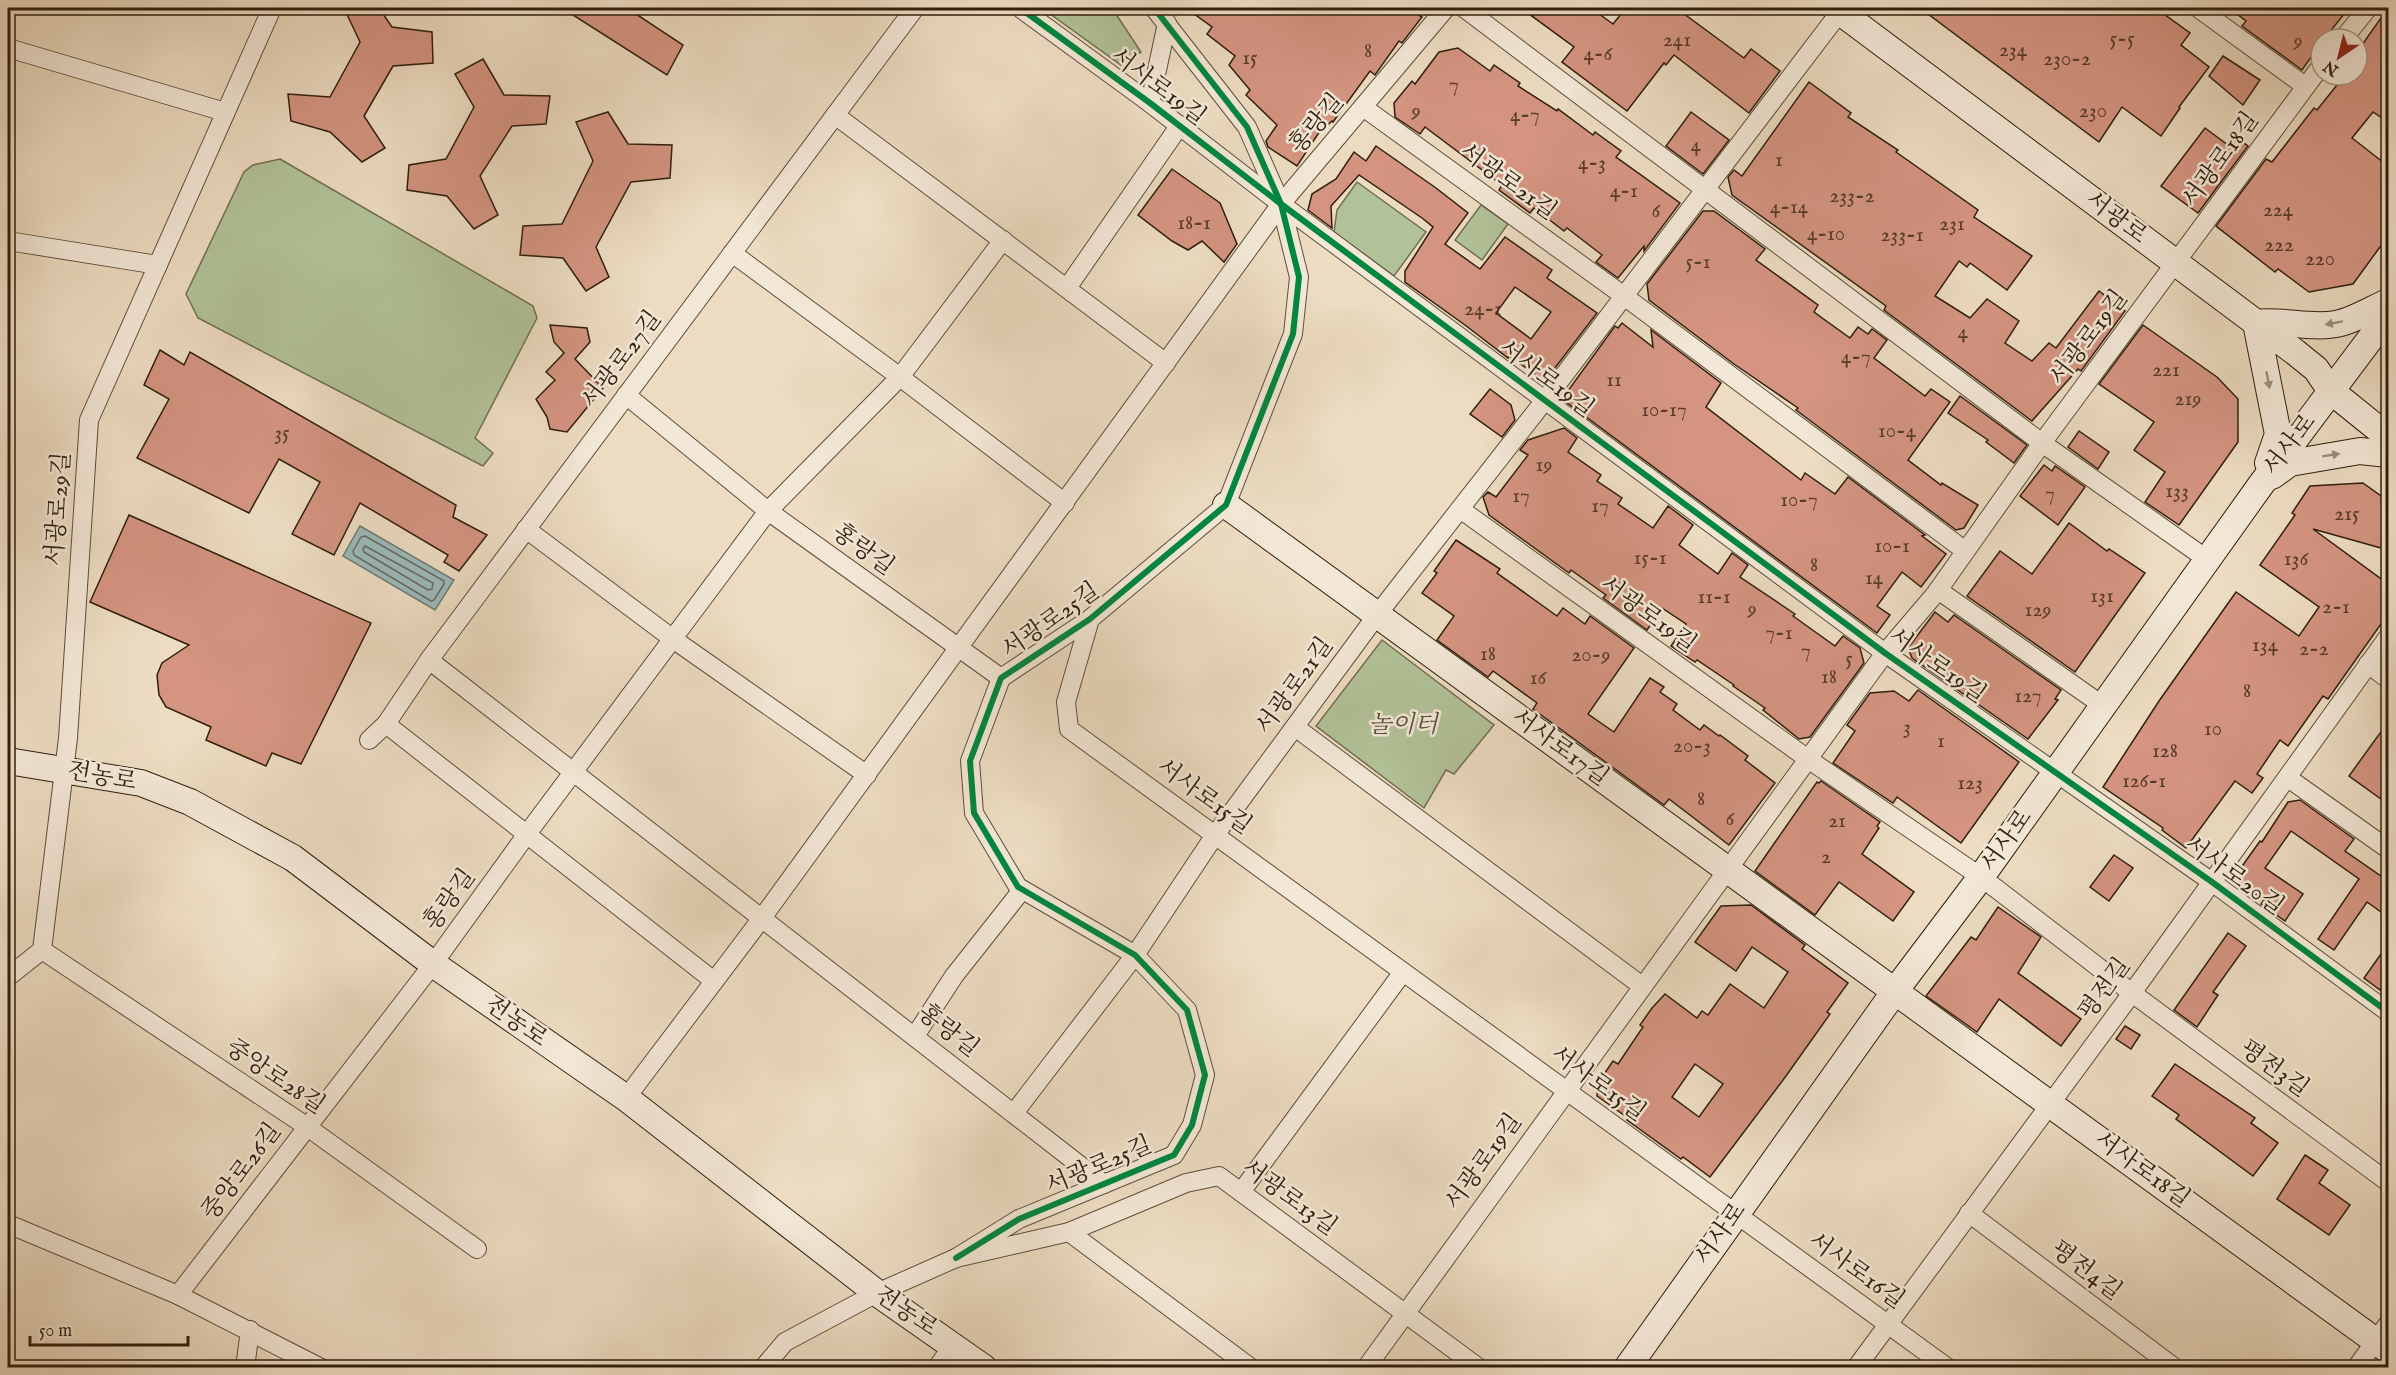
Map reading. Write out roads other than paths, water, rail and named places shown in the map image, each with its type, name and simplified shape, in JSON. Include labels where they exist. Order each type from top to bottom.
[{"type":"street","name":"서광로29길","points":[[63,770],[68,738],[89,420],[272,8]]},
{"type":"street","name":"서광로27길","points":[[369,740],[386,724],[429,660],[915,8]]},
{"type":"street","name":"서사로19길","points":[[1020,8],[1180,125],[1281,204],[1885,653],[2056,771]]},
{"type":"street","name":"서광로25길","points":[[956,1258],[1019,1219],[1174,1155],[1192,1125],[1205,1075],[1187,1010],[1135,955],[1018,887],[974,813],[970,761],[1001,678],[1090,619],[1226,505],[1293,334],[1299,277],[1281,204],[1247,127],[1154,8]]},
{"type":"street","name":"홍랑길","points":[[626,1098],[867,775],[1281,204],[1446,8]]},
{"type":"street","points":[[1464,8],[2042,443],[2208,560]]},
{"type":"street","points":[[2198,8],[2305,86]]},
{"type":"street","points":[[2353,27],[2368,8]]},
{"type":"street","name":"서광로21길","points":[[1014,1113],[1135,955],[1215,835],[1377,615],[1545,400],[1839,9]]},
{"type":"street","name":"서광로","points":[[1839,9],[2316,369],[2331,391],[2388,436]]},
{"type":"street","points":[[1150,103],[1167,23]]},
{"type":"street","points":[[8,48],[225,112]]},
{"type":"street","name":"서광로18길","points":[[2175,263],[2309,81]]},
{"type":"street","name":"서광로21길","points":[[1363,107],[1624,296]]},
{"type":"street","points":[[835,115],[1166,363]]},
{"type":"street","name":"서사로19길","points":[[1067,288],[1180,125]]},
{"type":"street","name":"홍랑길","points":[[433,964],[527,834],[768,512],[900,377],[1003,240]]},
{"type":"street","points":[[8,241],[158,265]]},
{"type":"street","points":[[732,253],[1065,503]]},
{"type":"street","name":"서광로19길","points":[[1366,1368],[1885,653],[1938,590],[1964,550],[2175,263]]},
{"type":"street","points":[[1624,296],[1964,550]]},
{"type":"street","points":[[2260,486],[2278,434],[2256,323],[2271,321],[2296,326],[2337,324],[2388,302]]},
{"type":"street","name":"서사로","points":[[1626,1368],[1735,1213],[1895,991],[1981,877],[2260,486],[2388,315]]},
{"type":"street","name":"홍랑길","points":[[626,395],[768,512],[1001,678]]},
{"type":"street","points":[[2260,486],[2290,463],[2361,450],[2388,454]]},
{"type":"street","name":"서사로17길","points":[[1226,505],[1895,991]]},
{"type":"street","name":"서광로19길","points":[[1460,509],[1808,759]]},
{"type":"street","points":[[526,529],[673,639],[867,775]]},
{"type":"street","points":[[1938,590],[2102,705]]},
{"type":"street","name":"서사로15길","points":[[1090,619],[1066,702],[1069,729],[1735,1213]]},
{"type":"street","name":"평전길","points":[[1856,1368],[2132,993],[2388,637]]},
{"type":"street","points":[[429,660],[762,918]]},
{"type":"street","points":[[2368,664],[2388,679]]},
{"type":"street","points":[[386,724],[714,981]]},
{"type":"street","points":[[1295,727],[1642,986]]},
{"type":"street","name":"평전3길","points":[[1808,759],[1981,877],[2132,993],[2388,1182]]},
{"type":"street","name":"전농로","points":[[8,761],[141,783],[190,802],[293,858],[433,964],[626,1098],[877,1293],[984,1368]]},
{"type":"street","points":[[8,977],[42,950],[63,770]]},
{"type":"street","name":"서사로20길","points":[[2056,771],[2388,1011]]},
{"type":"street","points":[[2288,778],[2388,849]]},
{"type":"street","points":[[915,1036],[954,976],[1022,890]]},
{"type":"street","name":"홍랑길","points":[[762,918],[1104,1184]]},
{"type":"street","name":"중앙로28길","points":[[42,950],[306,1126],[477,1249]]},
{"type":"street","name":"중앙로26길","points":[[178,1295],[433,964]]},
{"type":"street","points":[[1241,1192],[1403,972]]},
{"type":"street","name":"서사로18길","points":[[1895,991],[2050,1104],[2384,1338]]},
{"type":"street","points":[[1174,1155],[1186,1183]]},
{"type":"street","name":"서광로13길","points":[[763,1368],[785,1342],[877,1293],[956,1258],[1069,1232],[1186,1183],[1219,1176],[1479,1368]]},
{"type":"street","name":"서사로16길","points":[[1735,1213],[1948,1368]]},
{"type":"street","name":"평전4길","points":[[1969,1213],[2175,1368]]},
{"type":"street","points":[[8,1224],[178,1295],[321,1368]]},
{"type":"street","points":[[1069,1232],[1251,1368]]},
{"type":"street","points":[[245,1368],[250,1330]]},
{"type":"street","points":[[2356,1368],[2384,1338]]},
{"type":"street","points":[[937,1368],[953,1345]]},
{"type":"water","points":[[360,526],[454,580],[435,610],[343,556]]},
{"type":"park label","name":"놀이터","points":[[1403,725]]}]
